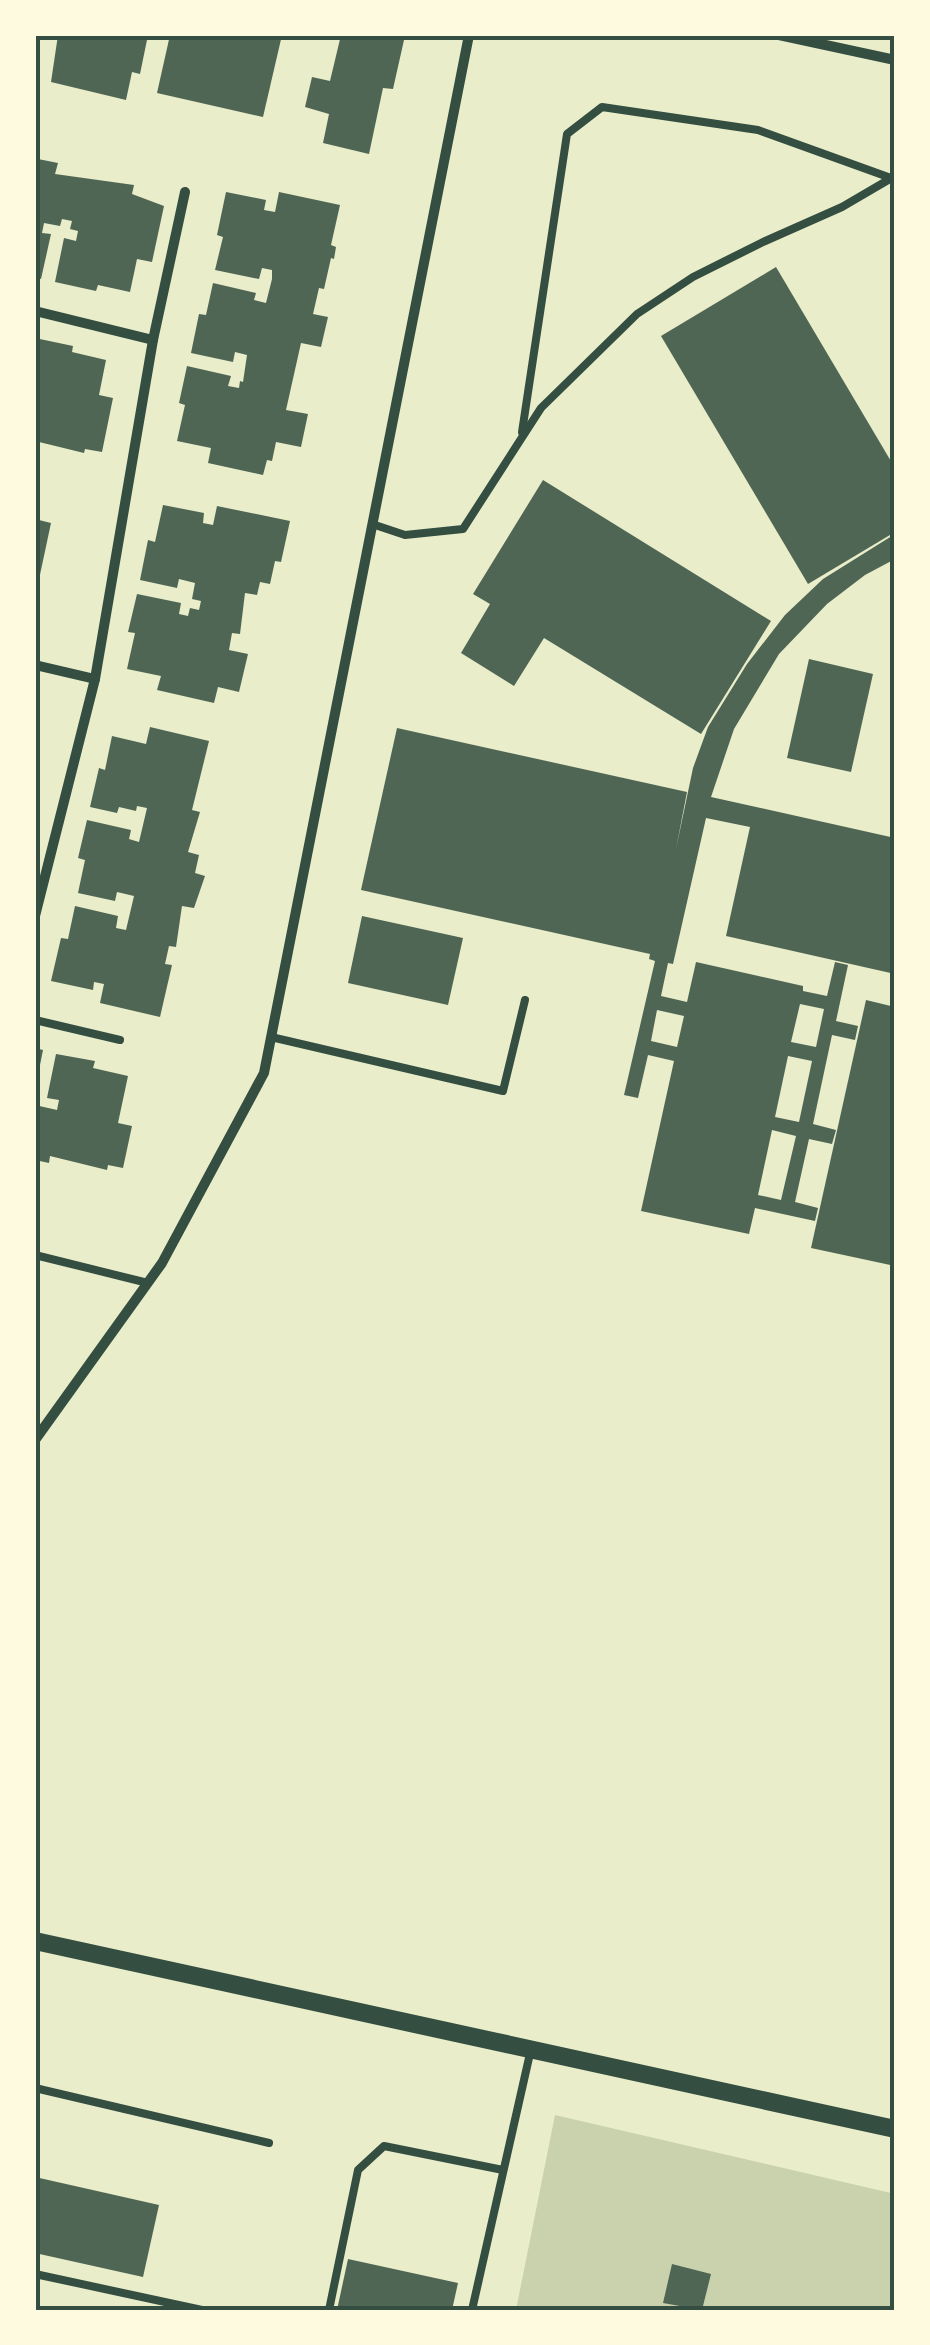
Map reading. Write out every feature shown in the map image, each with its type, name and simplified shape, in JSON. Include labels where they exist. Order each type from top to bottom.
[{"type":"street","points":[[35,1440],[162,1262],[264,1072],[470,35]]},
{"type":"street","points":[[779,35],[895,60]]},
{"type":"street","points":[[35,916],[95,680],[153,340],[184,192]]},
{"type":"street","points":[[35,312],[153,340]]},
{"type":"street","points":[[35,665],[95,680]]},
{"type":"street","points":[[35,1940],[895,2129]]},
{"type":"lane","points":[[522,438],[567,134],[602,106],[758,130],[893,177]]},
{"type":"lane","points":[[372,524],[406,535],[463,530],[541,408],[637,314],[694,278],[763,242],[842,208],[893,177]]},
{"type":"lane","points":[[271,1037],[503,1091],[526,1000]]},
{"type":"lane","points":[[35,1020],[120,1040]]},
{"type":"lane","points":[[35,1255],[148,1283]]},
{"type":"lane","points":[[472,2310],[531,2049]]},
{"type":"lane","points":[[35,2088],[269,2143]]},
{"type":"lane","points":[[329,2310],[358,2170],[384,2146],[503,2170]]},
{"type":"lane","points":[[35,2274],[202,2310]]},
{"type":"green space","points":[[555,2115],[895,2194],[895,2310],[516,2310]]},
{"type":"building","points":[[58,35],[148,35],[140,74],[132,72],[126,100],[51,82]]},
{"type":"building","points":[[170,35],[282,35],[263,117],[157,93]]},
{"type":"building","points":[[341,35],[380,35],[404,40],[393,89],[383,88],[369,154],[323,143],[329,114],[305,107],[312,77],[330,81]]},
{"type":"building","points":[[35,148],[40,149],[38,159],[58,163],[55,174],[134,185],[132,194],[164,206],[152,262],[137,259],[130,292],[98,285],[96,291],[55,282],[64,238],[76,241],[78,231],[70,229],[72,221],[62,219],[60,226],[44,223],[42,233],[51,234],[41,279],[35,277]]},
{"type":"building","points":[[226,192],[266,200],[264,210],[275,212],[279,192],[340,205],[331,245],[336,247],[334,259],[331,258],[324,289],[319,288],[313,314],[328,317],[321,347],[301,343],[286,410],[308,414],[301,447],[276,442],[272,461],[267,460],[263,475],[208,463],[211,448],[177,441],[185,405],[179,403],[187,366],[231,376],[228,386],[239,388],[240,381],[243,382],[247,355],[235,352],[233,362],[191,353],[199,314],[206,315],[213,283],[256,293],[254,300],[266,303],[272,279],[272,270],[262,268],[259,279],[215,270],[223,237],[217,235]]},
{"type":"building","points":[[776,267],[895,468],[895,532],[808,584],[661,336]]},
{"type":"building","points":[[35,338],[73,346],[72,352],[106,360],[99,395],[113,398],[102,452],[85,449],[84,453],[35,441]]},
{"type":"building","points":[[543,480],[771,621],[701,734],[544,638],[514,686],[461,653],[490,604],[473,594]]},
{"type":"building","points":[[163,505],[204,513],[203,523],[213,525],[217,506],[290,521],[281,562],[275,561],[270,584],[260,582],[257,595],[245,593],[240,634],[232,633],[229,650],[248,654],[239,692],[218,687],[214,703],[157,690],[161,676],[127,669],[135,633],[128,632],[137,594],[181,603],[179,614],[188,616],[190,608],[199,610],[201,601],[192,599],[195,583],[179,579],[177,588],[140,580],[148,540],[155,542]]},
{"type":"building","points":[[35,519],[51,523],[38,584],[35,583]]},
{"type":"building","points":[[895,534],[895,559],[865,575],[827,604],[779,654],[734,729],[711,797],[895,838],[895,974],[726,936],[750,827],[706,818],[673,964],[668,963],[661,996],[687,1002],[696,962],[803,986],[803,991],[827,996],[835,962],[848,965],[836,1021],[858,1026],[855,1040],[832,1035],[813,1124],[836,1130],[832,1144],[809,1139],[795,1202],[818,1208],[815,1221],[755,1208],[749,1234],[641,1211],[674,1061],[648,1055],[638,1098],[624,1095],[655,961],[649,959],[650,954],[361,890],[397,728],[687,792],[676,849],[693,768],[708,727],[747,664],[785,615],[823,579]],"holes":[[[800,1004],[824,1009],[816,1047],[791,1042]],[[657,1010],[684,1016],[677,1047],[651,1041]],[[788,1056],[812,1061],[799,1122],[775,1117]],[[772,1130],[796,1136],[781,1200],[758,1195]]]},
{"type":"building","points":[[809,659],[873,674],[851,772],[787,758]]},
{"type":"building","points":[[150,727],[209,741],[192,810],[200,812],[188,852],[199,855],[195,873],[205,876],[194,908],[182,906],[176,947],[169,946],[165,964],[172,965],[160,1017],[100,1003],[104,984],[94,982],[93,990],[51,981],[61,938],[68,939],[75,906],[118,916],[116,928],[126,930],[134,896],[117,892],[115,901],[78,893],[85,860],[78,858],[87,820],[131,830],[129,839],[139,842],[147,808],[137,806],[136,811],[119,807],[117,813],[90,807],[99,768],[105,770],[112,736],[146,744]]},
{"type":"building","points":[[362,916],[463,938],[448,1005],[348,983]]},
{"type":"building","points":[[866,1000],[895,1007],[895,1266],[811,1248]]},
{"type":"building","points":[[35,1048],[43,1050],[37,1080],[35,1079]]},
{"type":"building","points":[[56,1054],[95,1061],[93,1068],[128,1076],[118,1123],[132,1126],[123,1168],[108,1165],[107,1170],[50,1156],[49,1163],[35,1160],[35,1105],[57,1110],[59,1100],[47,1098]]},
{"type":"building","points":[[35,2177],[159,2205],[143,2277],[35,2253]]},
{"type":"building","points":[[348,2259],[458,2283],[452,2310],[337,2310]]},
{"type":"building","points":[[672,2264],[711,2274],[702,2310],[663,2303]]}]
